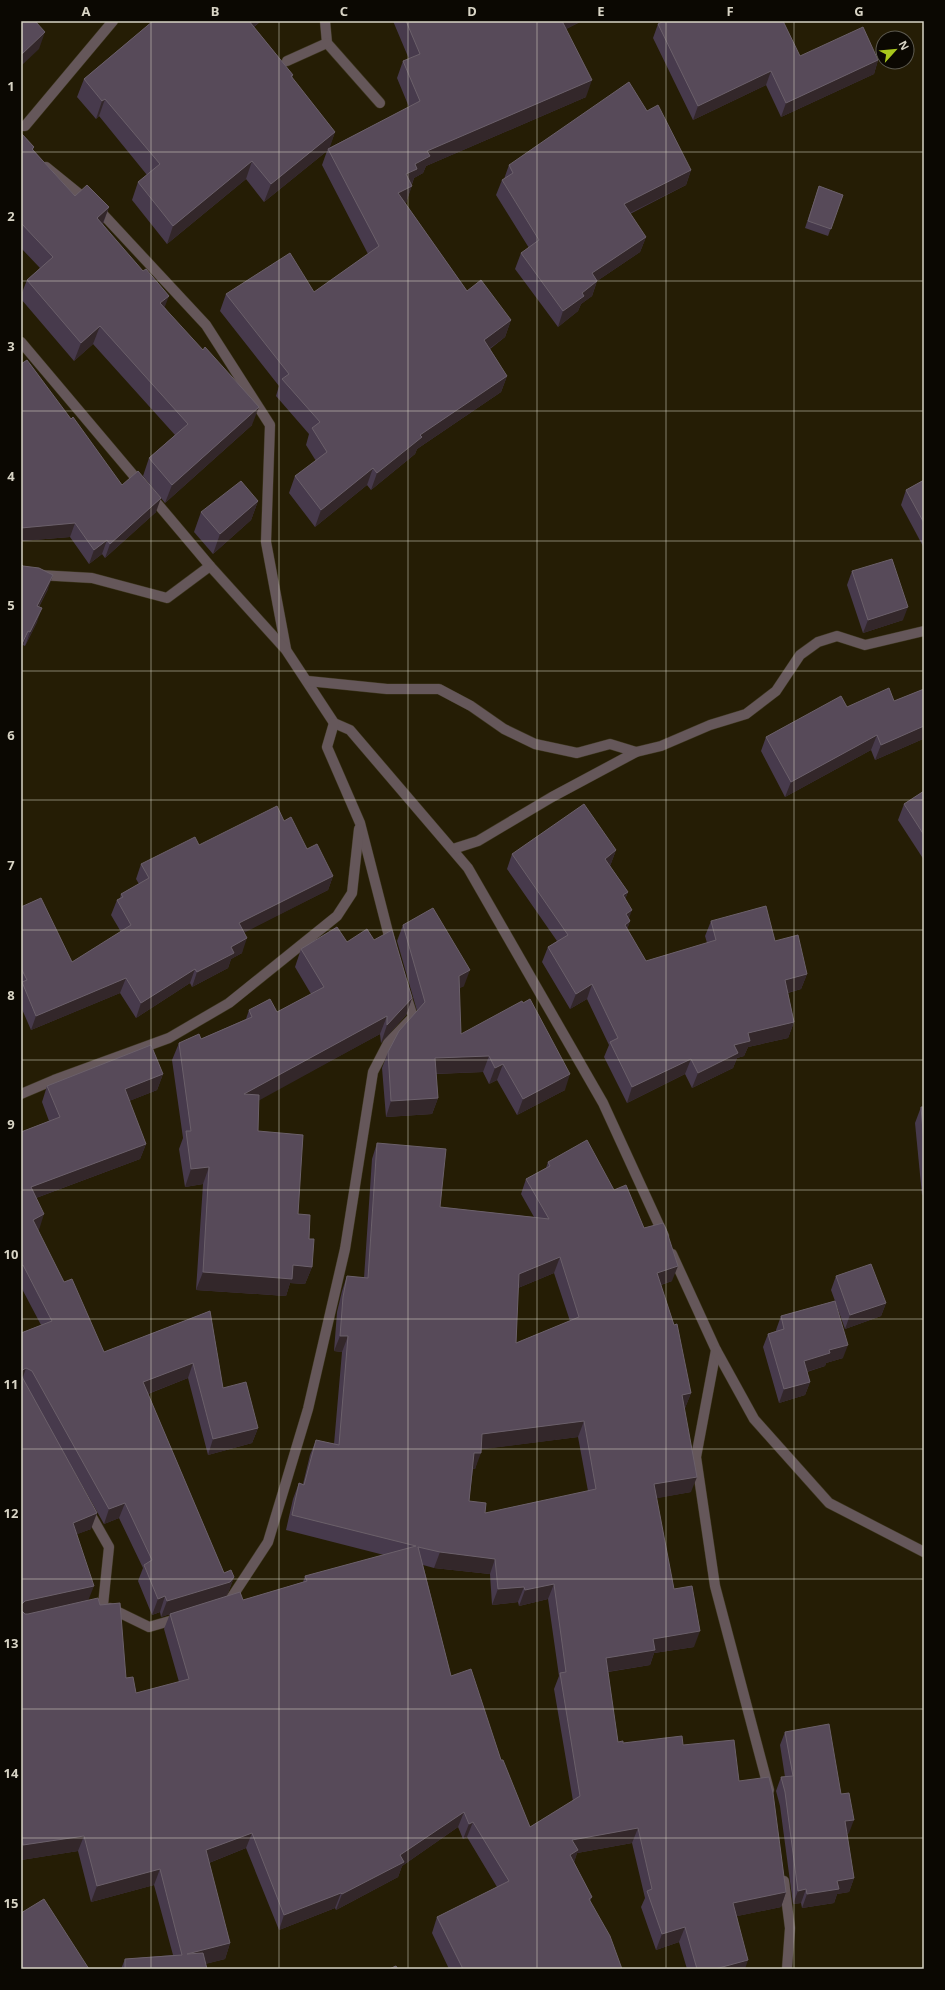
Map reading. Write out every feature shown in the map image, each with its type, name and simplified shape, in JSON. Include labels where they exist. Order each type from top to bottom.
[{"type":"street","points":[[325,21],[327,43],[380,103]]},
{"type":"street","points":[[21,126],[25,126],[114,22]]},
{"type":"street","points":[[287,61],[327,43]]},
{"type":"street","points":[[39,161],[99,210],[206,325],[270,425],[266,542],[286,650]]},
{"type":"street","points":[[21,342],[210,566],[286,650],[334,723],[350,730],[468,868],[603,1103],[716,1350],[754,1419],[829,1503],[924,1552]]},
{"type":"street","points":[[21,574],[92,578],[167,598],[210,566]]},
{"type":"street","points":[[452,849],[478,841],[552,797],[636,752],[661,746],[710,725],[746,714],[776,691],[800,655],[818,642],[837,636],[865,645],[924,632]]},
{"type":"street","points":[[308,682],[387,689],[439,689],[471,706],[504,729],[535,744],[577,753],[610,744],[636,752]]},
{"type":"street","points":[[334,723],[327,747],[360,824],[394,953]]},
{"type":"street","points":[[21,1094],[54,1080],[169,1038],[229,1003],[337,916],[352,893],[360,824]]},
{"type":"street","points":[[214,1607],[229,1603],[268,1542],[308,1409],[345,1249],[373,1072],[388,1043],[413,1018],[402,982]]},
{"type":"street","points":[[716,1350],[696,1457],[715,1586],[772,1800]]},
{"type":"street","points":[[82,1498],[109,1547],[99,1606],[149,1627],[193,1614]]},
{"type":"street","points":[[782,1868],[790,1928],[787,1969]]},
{"type":"building","points":[[21,21],[35,21],[45,32],[21,55]]},
{"type":"building","points":[[153,21],[249,21],[293,75],[291,76],[335,132],[271,184],[252,161],[173,226],[138,182],[160,164],[105,99],[102,101],[84,79]]},
{"type":"building","points":[[406,21],[562,21],[592,80],[427,151],[430,156],[415,164],[417,169],[406,174],[412,186],[398,193],[467,291],[481,280],[511,320],[484,340],[507,376],[420,435],[422,437],[377,473],[373,468],[321,510],[295,476],[327,452],[312,428],[320,422],[282,379],[289,374],[226,294],[290,253],[314,292],[379,246],[328,149],[420,101],[403,61],[420,54]]},
{"type":"building","points":[[664,21],[783,21],[800,56],[863,27],[875,53],[875,61],[786,103],[771,71],[698,106],[658,24]]},
{"type":"building","points":[[629,82],[647,111],[658,105],[691,170],[624,204],[646,237],[592,273],[597,281],[582,293],[584,296],[563,311],[521,253],[539,240],[502,180],[513,173],[509,165]]},
{"type":"building","points":[[21,133],[34,147],[32,149],[75,196],[87,185],[109,207],[97,218],[143,271],[146,269],[169,296],[160,303],[203,350],[205,347],[259,407],[172,485],[149,458],[188,424],[100,326],[81,343],[27,280],[53,257],[21,223]]},
{"type":"building","points":[[819,186],[843,195],[831,229],[808,221]]},
{"type":"building","points":[[27,360],[71,419],[73,417],[122,485],[138,471],[161,498],[110,544],[107,540],[94,550],[75,523],[21,528],[21,364]]},
{"type":"building","points":[[924,480],[924,523],[906,490]]},
{"type":"building","points":[[241,481],[258,501],[220,534],[201,512]]},
{"type":"building","points":[[892,559],[908,607],[868,620],[852,571]]},
{"type":"building","points":[[21,564],[23,566],[39,568],[53,575],[37,606],[42,608],[21,646]]},
{"type":"building","points":[[889,688],[894,701],[924,689],[924,726],[881,745],[877,735],[791,782],[766,737],[841,696],[847,707]]},
{"type":"building","points":[[924,791],[924,835],[904,804]]},
{"type":"building","points":[[584,804],[616,850],[605,859],[628,892],[623,895],[632,910],[626,914],[630,921],[625,925],[646,961],[716,940],[711,921],[766,906],[775,941],[798,935],[807,974],[785,980],[794,1022],[748,1033],[750,1041],[734,1045],[738,1053],[698,1073],[691,1059],[632,1087],[610,1042],[618,1038],[592,984],[576,994],[548,947],[568,935],[512,854]]},
{"type":"building","points":[[277,806],[284,821],[291,817],[307,849],[317,844],[333,876],[239,923],[247,938],[231,947],[234,953],[197,972],[195,969],[141,1003],[126,978],[36,1016],[22,982],[27,980],[21,968],[21,907],[41,898],[72,962],[131,925],[117,900],[123,897],[121,894],[149,878],[141,864],[195,837],[199,845]]},
{"type":"building","points":[[433,908],[470,970],[459,976],[461,1034],[522,1001],[523,1003],[530,999],[570,1074],[523,1099],[503,1064],[495,1068],[489,1056],[435,1058],[438,1098],[391,1101],[388,1052],[399,1031],[425,1002],[403,925]]},
{"type":"building","points":[[337,927],[347,942],[367,929],[374,940],[392,930],[412,998],[387,1025],[387,1016],[244,1094],[259,1095],[258,1131],[303,1135],[298,1214],[310,1215],[309,1239],[314,1239],[312,1267],[293,1265],[292,1279],[203,1272],[209,1167],[191,1169],[186,1131],[191,1131],[179,1043],[199,1034],[201,1039],[252,1017],[249,1010],[270,999],[277,1012],[324,987],[301,949]]},
{"type":"building","points":[[151,1045],[163,1074],[125,1089],[146,1144],[31,1187],[44,1214],[33,1220],[64,1282],[72,1279],[104,1352],[210,1311],[223,1388],[246,1382],[258,1428],[213,1439],[193,1363],[143,1382],[224,1573],[231,1570],[234,1577],[230,1582],[167,1601],[165,1596],[158,1599],[144,1565],[152,1560],[125,1503],[109,1509],[32,1371],[26,1368],[21,1371],[21,1333],[52,1321],[23,1265],[21,1266],[21,1132],[60,1117],[47,1086]]},
{"type":"building","points":[[921,1107],[924,1107],[924,1143]]},
{"type":"building","points":[[587,1140],[614,1190],[626,1185],[644,1228],[663,1223],[678,1266],[657,1273],[674,1325],[677,1324],[691,1393],[682,1395],[697,1477],[654,1484],[674,1589],[692,1586],[700,1631],[653,1639],[655,1650],[606,1658],[618,1742],[623,1741],[623,1743],[682,1736],[683,1745],[734,1740],[739,1781],[769,1777],[773,1793],[786,1892],[733,1903],[748,1960],[715,1969],[697,1969],[685,1927],[662,1934],[647,1891],[652,1889],[638,1828],[572,1840],[578,1850],[570,1855],[592,1897],[589,1899],[610,1936],[622,1969],[463,1969],[437,1917],[509,1881],[473,1822],[469,1824],[464,1812],[400,1855],[404,1862],[342,1894],[341,1893],[284,1915],[252,1833],[206,1850],[230,1943],[187,1954],[203,1953],[207,1969],[125,1969],[125,1959],[182,1955],[160,1869],[97,1886],[84,1836],[23,1845],[21,1831],[21,1610],[25,1614],[28,1614],[98,1598],[100,1605],[120,1603],[126,1678],[133,1677],[136,1693],[189,1679],[170,1614],[240,1592],[243,1600],[307,1581],[305,1576],[416,1546],[292,1515],[299,1483],[304,1485],[316,1440],[339,1445],[348,1336],[340,1336],[343,1297],[347,1276],[368,1278],[377,1143],[446,1149],[440,1207],[549,1219],[526,1179],[550,1166],[548,1162]],"holes":[[[560,1257],[579,1317],[516,1343],[519,1274]],[[584,1421],[596,1489],[485,1513],[486,1503],[469,1501],[474,1453],[481,1453],[482,1434]],[[418,1547],[440,1552],[495,1559],[498,1589],[524,1587],[525,1590],[554,1584],[566,1672],[560,1673],[580,1796],[530,1827],[503,1760],[501,1760],[471,1669],[451,1676]]]},
{"type":"building","points":[[871,1264],[886,1303],[850,1315],[836,1276]]},
{"type":"building","points":[[835,1301],[848,1345],[829,1350],[830,1353],[804,1361],[810,1382],[784,1389],[768,1334],[784,1329],[781,1316]]},
{"type":"building","points":[[21,1375],[97,1513],[73,1523],[94,1586],[25,1601],[21,1605]]},
{"type":"building","points":[[829,1724],[841,1794],[849,1793],[854,1820],[845,1821],[854,1878],[837,1881],[839,1889],[807,1894],[806,1889],[798,1891],[785,1792],[781,1777],[793,1776],[785,1732]]},
{"type":"building","points":[[44,1899],[89,1969],[21,1969],[21,1913]]},
{"type":"building","points":[[396,1966],[398,1969],[389,1969]]}]
